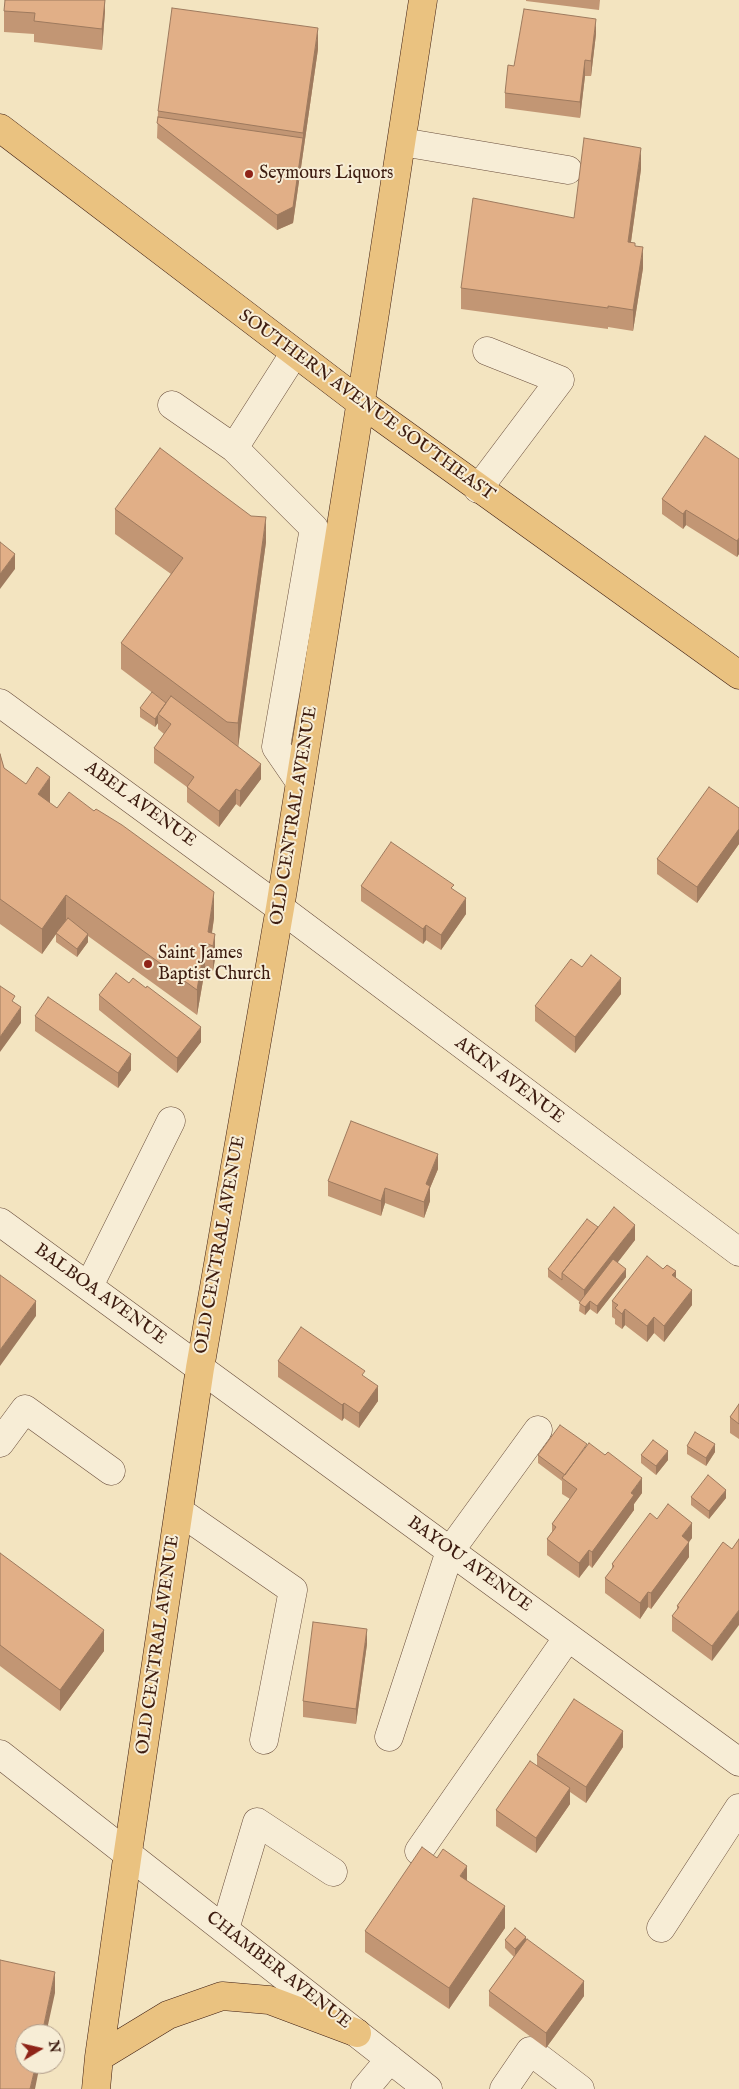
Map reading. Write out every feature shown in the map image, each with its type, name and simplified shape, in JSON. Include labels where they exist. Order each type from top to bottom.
[{"type":"main road","name":"OLD CENTRAL AVENUE","points":[[96,2089],[128,1852],[200,1368],[280,908],[402,142],[422,0]]},
{"type":"main road","name":"SOUTHERN AVENUE SOUTHEAST","points":[[0,128],[294,354],[478,489],[739,675]]},
{"type":"main road","points":[[99,2057],[168,2015],[222,1996],[269,2000],[357,2034]]},
{"type":"street","points":[[402,142],[568,170]]},
{"type":"street","points":[[478,489],[560,380],[487,351]]},
{"type":"street","points":[[234,448],[294,354]]},
{"type":"street","points":[[172,405],[234,448],[314,528],[276,747],[300,782]]},
{"type":"street","name":"ABEL AVENUE","points":[[0,703],[280,908]]},
{"type":"street","name":"AKIN AVENUE","points":[[280,908],[739,1252]]},
{"type":"street","points":[[89,1286],[171,1121]]},
{"type":"street","name":"BALBOA AVENUE","points":[[0,1222],[200,1368]]},
{"type":"street","name":"BAYOU AVENUE","points":[[200,1368],[739,1762]]},
{"type":"street","points":[[0,1443],[25,1409],[111,1471]]},
{"type":"street","points":[[390,1737],[450,1551],[538,1430]]},
{"type":"street","points":[[178,1511],[293,1590],[264,1740]]},
{"type":"street","points":[[419,1851],[568,1637]]},
{"type":"street","name":"CHAMBER AVENUE","points":[[0,1754],[128,1852],[428,2089]]},
{"type":"street","points":[[661,1928],[739,1808]]},
{"type":"street","points":[[225,1929],[256,1822],[333,1872]]},
{"type":"street","points":[[504,2089],[530,2051],[580,2089]]},
{"type":"street","points":[[366,2089],[390,2059]]},
{"type":"building","points":[[5,0],[105,0],[102,29],[34,21],[35,13],[4,11]]},
{"type":"building","points":[[172,8],[318,28],[303,133],[158,111]]},
{"type":"building","points":[[524,9],[596,19],[591,61],[585,60],[580,102],[505,93],[508,65],[514,66]]},
{"type":"building","points":[[158,117],[303,138],[293,207],[277,215],[157,123]]},
{"type":"building","points":[[584,138],[641,148],[628,242],[635,243],[635,246],[643,247],[633,310],[461,288],[473,198],[574,218]]},
{"type":"building","points":[[705,436],[739,459],[739,538],[737,541],[686,510],[683,514],[662,499]]},
{"type":"building","points":[[160,448],[251,516],[266,517],[238,723],[227,722],[121,643],[183,558],[115,509]]},
{"type":"building","points":[[0,542],[15,554],[0,574]]},
{"type":"building","points":[[152,692],[166,703],[155,719],[140,708]]},
{"type":"building","points":[[171,696],[261,764],[240,791],[236,789],[219,811],[187,787],[194,777],[154,748],[171,724],[158,714]]},
{"type":"building","points":[[0,754],[4,768],[26,784],[37,767],[50,777],[38,794],[57,808],[69,792],[94,811],[96,809],[122,825],[214,892],[208,932],[215,934],[213,946],[205,943],[197,990],[66,895],[42,929],[0,899]]},
{"type":"building","points":[[709,787],[739,808],[739,829],[697,887],[657,859]]},
{"type":"building","points":[[391,842],[454,885],[451,888],[466,898],[441,935],[426,925],[423,929],[361,886]]},
{"type":"building","points":[[68,918],[88,934],[77,949],[56,933]]},
{"type":"building","points":[[591,955],[621,978],[575,1037],[535,1006],[571,959],[582,967]]},
{"type":"building","points":[[116,973],[129,983],[133,978],[146,988],[147,986],[201,1027],[177,1058],[99,995]]},
{"type":"building","points":[[0,986],[15,996],[12,1001],[21,1007],[0,1037]]},
{"type":"building","points":[[48,997],[131,1054],[118,1073],[35,1016]]},
{"type":"building","points":[[351,1121],[438,1154],[426,1184],[430,1186],[424,1202],[385,1188],[381,1201],[328,1181]]},
{"type":"building","points":[[614,1207],[635,1225],[584,1290],[562,1273]]},
{"type":"building","points":[[587,1219],[598,1227],[562,1273],[562,1280],[548,1269]]},
{"type":"building","points":[[647,1256],[663,1269],[667,1265],[676,1271],[672,1275],[692,1290],[664,1326],[654,1317],[647,1326],[625,1309],[622,1314],[615,1308],[618,1305],[612,1301]]},
{"type":"building","points":[[613,1259],[626,1269],[597,1306],[590,1301],[585,1307],[579,1303]]},
{"type":"building","points":[[0,1275],[36,1301],[0,1350]]},
{"type":"building","points":[[301,1327],[365,1371],[362,1375],[378,1386],[359,1413],[344,1403],[342,1405],[278,1361]]},
{"type":"building","points":[[739,1404],[739,1424],[730,1417]]},
{"type":"building","points":[[560,1425],[587,1444],[565,1475],[538,1455]]},
{"type":"building","points":[[695,1432],[715,1444],[706,1458],[687,1446]]},
{"type":"building","points":[[653,1440],[668,1451],[656,1466],[641,1455]]},
{"type":"building","points":[[589,1443],[605,1455],[608,1452],[642,1478],[631,1493],[634,1495],[592,1552],[589,1550],[579,1563],[547,1539],[556,1527],[552,1524],[577,1489],[562,1478]]},
{"type":"building","points":[[708,1475],[726,1490],[709,1511],[691,1497]]},
{"type":"building","points":[[668,1504],[692,1523],[682,1536],[689,1542],[651,1593],[648,1592],[640,1603],[605,1578],[614,1566],[612,1564],[650,1513],[657,1519]]},
{"type":"building","points":[[739,1539],[739,1610],[712,1646],[672,1616],[679,1607],[677,1606],[723,1542],[732,1549]]},
{"type":"building","points":[[0,1553],[104,1630],[60,1690],[0,1645]]},
{"type":"building","points":[[313,1622],[367,1629],[356,1709],[303,1701]]},
{"type":"building","points":[[574,1699],[623,1731],[586,1787],[537,1755]]},
{"type":"building","points":[[530,1761],[570,1788],[536,1838],[496,1810]]},
{"type":"building","points":[[422,1847],[437,1858],[443,1849],[467,1866],[460,1876],[505,1906],[449,1988],[365,1931]]},
{"type":"building","points":[[515,1928],[526,1937],[515,1949],[505,1940]]},
{"type":"building","points":[[527,1939],[584,1981],[546,2033],[489,1991]]},
{"type":"building","points":[[0,1960],[55,1972],[44,2024],[15,2024],[15,2074],[34,2074],[30,2089],[0,2089]]},
{"type":"place","name":"Seymours Liquors","points":[[249,174]]},
{"type":"place","name":"Saint James Baptist Church","points":[[148,964]]}]
